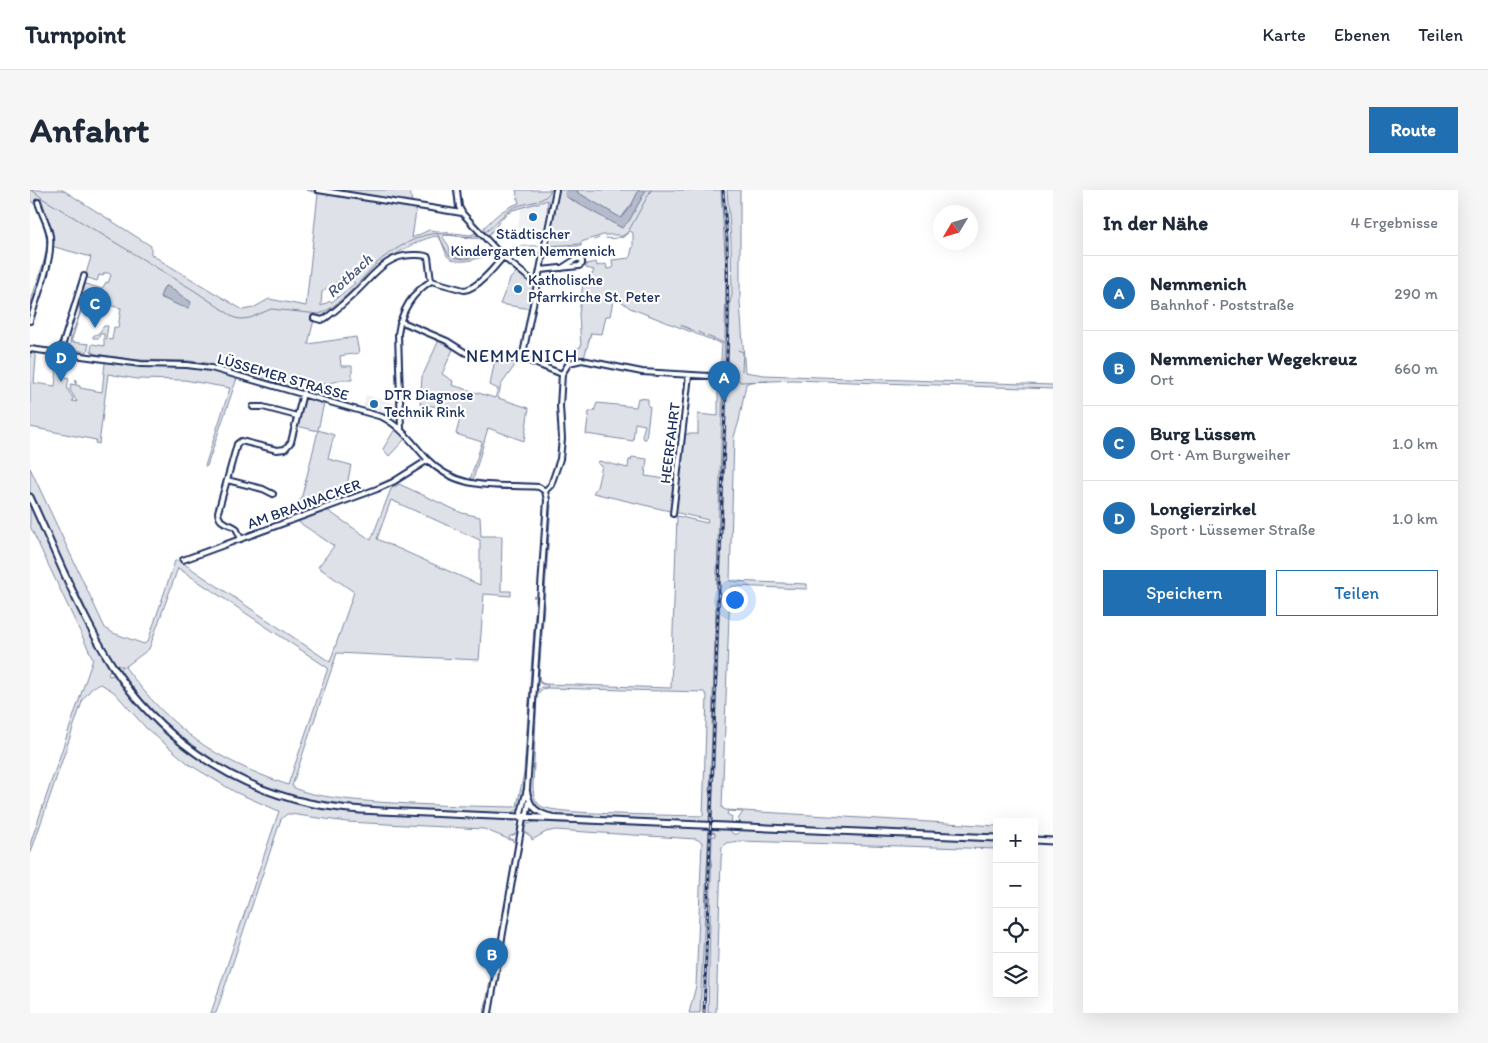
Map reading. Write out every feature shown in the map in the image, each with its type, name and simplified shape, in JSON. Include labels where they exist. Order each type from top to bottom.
[{"type":"street","points":[[318,190],[462,213]]},
{"type":"street","points":[[457,190],[462,213],[497,252],[538,285]]},
{"type":"street","points":[[524,359],[523,352],[556,190]]},
{"type":"street","points":[[30,321],[50,248],[49,231],[38,202]]},
{"type":"street","points":[[314,318],[322,320],[326,318],[356,292],[382,265],[403,255],[425,255],[428,257],[431,281]]},
{"type":"street","points":[[431,281],[467,290],[485,277],[503,257]]},
{"type":"street","points":[[541,270],[562,268],[580,266],[582,261],[576,258],[562,268]]},
{"type":"street","points":[[60,353],[84,276]]},
{"type":"street","points":[[401,429],[398,334],[400,321],[408,303],[431,281]]},
{"type":"street","points":[[400,321],[447,341],[466,353],[480,357],[524,359],[562,374]]},
{"type":"street","name":"LÜSSEMER STRASSE","points":[[30,350],[141,364],[187,365],[211,368],[389,420],[401,429],[428,460],[447,474],[470,483],[484,486],[539,487],[545,491]]},
{"type":"street","points":[[523,818],[521,814],[527,789],[547,500],[545,491],[551,485],[560,459],[562,439],[560,406],[562,374],[568,365],[580,360],[642,372],[726,376]]},
{"type":"street","name":"HEERFAHRT","points":[[673,514],[689,375]]},
{"type":"street","points":[[241,539],[236,528],[222,522],[219,516],[238,442],[243,441],[277,450],[285,449],[291,442],[303,394]]},
{"type":"street","points":[[253,407],[263,407],[297,416]]},
{"type":"street","name":"AM BRAUNACKER","points":[[183,560],[377,489],[393,482],[428,460]]},
{"type":"street","points":[[227,480],[263,489],[273,494]]},
{"type":"street","points":[[30,498],[86,619],[115,670],[134,696],[175,738],[201,757],[222,770],[282,796],[315,804],[381,811],[993,838]]},
{"type":"street","points":[[527,789],[532,806],[538,812],[564,820]]},
{"type":"street","points":[[489,1013],[523,818],[528,810],[529,798]]},
{"type":"street","points":[[1038,840],[1053,841]]},
{"type":"shaded area","points":[[30,190],[63,190],[151,246],[151,254],[163,262],[243,310],[253,308],[269,299],[306,306],[318,193],[306,190],[410,190],[412,203],[417,204],[412,238],[429,230],[470,235],[476,233],[481,238],[442,236],[449,246],[450,253],[455,256],[466,257],[494,250],[497,253],[471,260],[458,261],[447,256],[441,240],[436,236],[417,242],[398,253],[374,272],[367,279],[368,282],[323,322],[314,320],[308,344],[356,337],[359,353],[340,356],[341,366],[352,366],[352,380],[342,380],[326,384],[297,384],[296,388],[250,373],[247,374],[206,363],[135,360],[95,354],[91,351],[92,344],[104,346],[104,334],[100,334],[99,338],[93,338],[93,336],[99,333],[104,326],[108,326],[106,339],[112,340],[114,327],[118,328],[121,308],[112,306],[112,302],[88,294],[71,342],[89,344],[87,352],[69,349],[71,337],[85,298],[79,296],[83,285],[86,284],[102,289],[106,282],[108,283],[111,275],[104,273],[103,276],[99,275],[97,281],[85,277],[91,257],[51,246],[49,228],[39,202],[36,203],[48,233],[49,251],[30,316],[34,291],[45,257],[46,233],[36,207],[30,200]],"holes":[[[342,275],[355,283],[332,302],[330,301],[321,306],[322,292],[328,287],[332,290],[336,282],[340,285],[339,281]],[[167,286],[191,302],[189,307],[180,306],[160,297],[164,287]]]},
{"type":"shaded area","points":[[516,190],[554,190],[549,211],[547,212],[548,200],[513,210],[504,216],[488,236],[485,236],[481,231],[489,222],[503,211],[519,203]]},
{"type":"shaded area","points":[[558,190],[567,190],[565,194],[568,198],[622,228],[629,221],[646,190],[721,190],[726,269],[723,375],[720,375],[722,344],[630,308],[614,296],[610,316],[606,316],[602,334],[591,333],[584,358],[578,358],[577,348],[581,347],[579,314],[583,282],[588,282],[588,274],[592,275],[594,270],[586,268],[586,264],[596,262],[597,266],[606,264],[607,269],[613,268],[612,260],[630,258],[633,248],[633,233],[630,231],[622,238],[618,235],[603,235],[581,242],[581,246],[547,248]]},
{"type":"shaded area","points":[[578,190],[639,190],[632,204],[621,218],[577,192]]},
{"type":"shaded area","points":[[721,190],[727,190],[729,209],[732,295],[730,302],[712,829],[715,836],[712,836],[708,1013],[694,1013],[703,938],[709,828],[721,421],[723,421],[725,379],[723,378],[723,372],[726,269]]},
{"type":"shaded area","points":[[727,190],[740,190],[740,303],[745,372],[764,375],[1053,385],[1053,389],[793,380],[750,382],[746,384],[734,437],[730,581],[807,584],[807,589],[733,586],[730,588],[722,808],[726,810],[993,826],[993,836],[742,825],[738,819],[743,812],[728,811],[727,814],[732,817],[731,823],[712,824],[730,302],[732,295],[731,241]]},
{"type":"shaded area","name":"Städtischer Kindergarten Nemmenich","points":[[548,200],[544,231],[518,228],[521,207]]},
{"type":"shaded area","points":[[517,271],[535,286],[531,309],[500,304],[510,279]]},
{"type":"shaded area","points":[[439,340],[454,347],[442,374],[453,381],[452,385],[495,398],[498,389],[490,385],[495,359],[518,361],[501,385],[498,398],[529,408],[524,441],[488,428],[473,480],[470,480],[482,442],[456,434],[462,411],[420,404],[422,377]]},
{"type":"shaded area","points":[[30,353],[34,353],[36,359],[34,383],[55,386],[58,359],[63,360],[63,376],[69,378],[68,390],[73,398],[72,401],[77,402],[70,390],[71,384],[75,385],[76,379],[76,385],[80,386],[80,388],[102,392],[104,361],[147,366],[192,367],[237,378],[207,466],[205,466],[230,388],[184,380],[137,379],[108,374],[99,444],[95,443],[96,440],[30,427]]},
{"type":"shaded area","points":[[718,382],[723,383],[709,824],[566,817],[542,812],[537,809],[531,799],[530,791],[536,692],[541,687],[548,687],[541,684],[537,679],[550,505],[540,682],[545,684],[671,688],[677,516],[707,523],[708,520],[593,493],[597,487],[602,466],[598,464],[599,461],[628,468],[629,460],[632,457],[647,459],[645,476],[674,480],[677,461],[681,461],[684,434],[698,434],[698,414],[718,416]],"holes":[[[542,689],[704,692],[707,696],[703,816],[568,811],[541,806],[535,799],[533,785],[537,695]]]},
{"type":"shaded area","points":[[366,395],[397,404],[397,415],[391,416],[363,408]]},
{"type":"shaded area","points":[[304,397],[324,403],[318,430],[334,435],[328,459],[351,465],[344,500],[297,516],[318,431],[297,426]]},
{"type":"shaded area","points":[[638,398],[648,399],[648,406],[650,407],[646,439],[642,436],[645,425],[635,423],[633,441],[586,434],[589,412],[594,411],[597,403],[636,407]]},
{"type":"shaded area","points":[[395,429],[405,439],[389,456],[383,449]]},
{"type":"shaded area","points":[[30,468],[105,628],[113,633],[144,644],[148,641],[175,561],[182,559],[183,563],[330,662],[354,592],[318,567],[334,546],[297,521],[327,510],[371,540],[391,489],[399,484],[462,513],[480,517],[481,536],[502,536],[501,591],[511,591],[511,596],[484,594],[479,660],[337,653],[292,786],[306,792],[362,801],[433,805],[517,806],[524,773],[536,599],[536,597],[533,597],[536,596],[538,600],[525,780],[519,809],[506,814],[487,815],[323,803],[274,791],[228,771],[206,758],[167,727],[128,685],[121,674],[120,669],[123,666],[116,666],[114,664],[103,645],[30,492]],"holes":[[[391,500],[480,540],[480,585],[377,539]],[[178,568],[328,668],[288,785],[238,765],[197,740],[160,709],[125,667],[149,649]]]},
{"type":"shaded area","points":[[30,503],[109,665],[109,676],[113,675],[118,678],[151,718],[173,739],[211,766],[249,786],[352,811],[509,820],[515,823],[518,831],[509,838],[522,844],[490,1013],[484,1013],[491,976],[494,975],[515,842],[484,829],[347,822],[287,814],[281,819],[216,1013],[211,1013],[279,811],[235,792],[190,765],[146,728],[114,692],[101,684],[93,687],[83,699],[30,855],[30,844],[93,659],[30,526]]},
{"type":"shaded area","points":[[535,822],[709,828],[700,1013],[689,1013],[696,986],[702,842],[696,839],[555,830],[546,832],[532,840],[524,829],[527,824]]},
{"type":"shaded area","points":[[712,829],[729,829],[733,834],[738,834],[740,830],[744,830],[993,841],[993,849],[740,841],[726,843],[722,847],[721,860],[716,1013],[708,1013],[712,836],[715,836],[715,833],[712,832]]},
{"type":"water","points":[[567,190],[578,190],[577,192],[621,218],[632,204],[639,190],[646,190],[629,221],[622,228],[568,198],[565,195]]},
{"type":"water","points":[[167,286],[191,302],[189,308],[160,297],[164,287]]},
{"type":"waterway","name":"Rotbach","points":[[32,190],[42,198],[195,291],[235,318],[241,319],[250,318],[271,309],[319,314],[324,312],[346,296],[381,259],[407,243],[432,234],[469,237],[480,235],[511,209],[544,198],[551,190]]},
{"type":"waterway","points":[[606,238],[618,238],[628,232],[651,190]]},
{"type":"waterway","points":[[41,198],[52,232],[53,245]]},
{"type":"waterway","points":[[437,233],[449,255],[456,258],[465,259],[496,252]]},
{"type":"waterway","points":[[594,240],[599,238]]},
{"type":"waterway","points":[[547,246],[581,244]]},
{"type":"waterway","points":[[500,251],[520,246],[543,246]]},
{"type":"waterway","points":[[681,325],[694,331]]},
{"type":"waterway","points":[[698,332],[704,335]]},
{"type":"waterway","points":[[707,336],[724,343]]},
{"type":"waterway","points":[[738,350],[743,352],[742,371]]},
{"type":"waterway","points":[[739,380],[740,382],[768,381]]},
{"type":"railway","points":[[704,1013],[728,323],[727,239],[723,190]]},
{"type":"place","name":"Städtischer Kindergarten Nemmenich","points":[[533,217]]},
{"type":"place","name":"Katholische Pfarrkirche St. Peter","points":[[518,289]]},
{"type":"place","name":"Burg Lüssem","points":[[95,328]]},
{"type":"place","name":"Longierzirkel","points":[[61,382]]},
{"type":"place","name":"Nemmenich","points":[[724,402]]},
{"type":"place","name":"DTR Diagnose Technik Rink","points":[[374,404]]},
{"type":"place","name":"Nemmenicher Wegekreuz","points":[[492,979]]},
{"type":"district","name":"NEMMENICH","points":[[522,356]]}]
